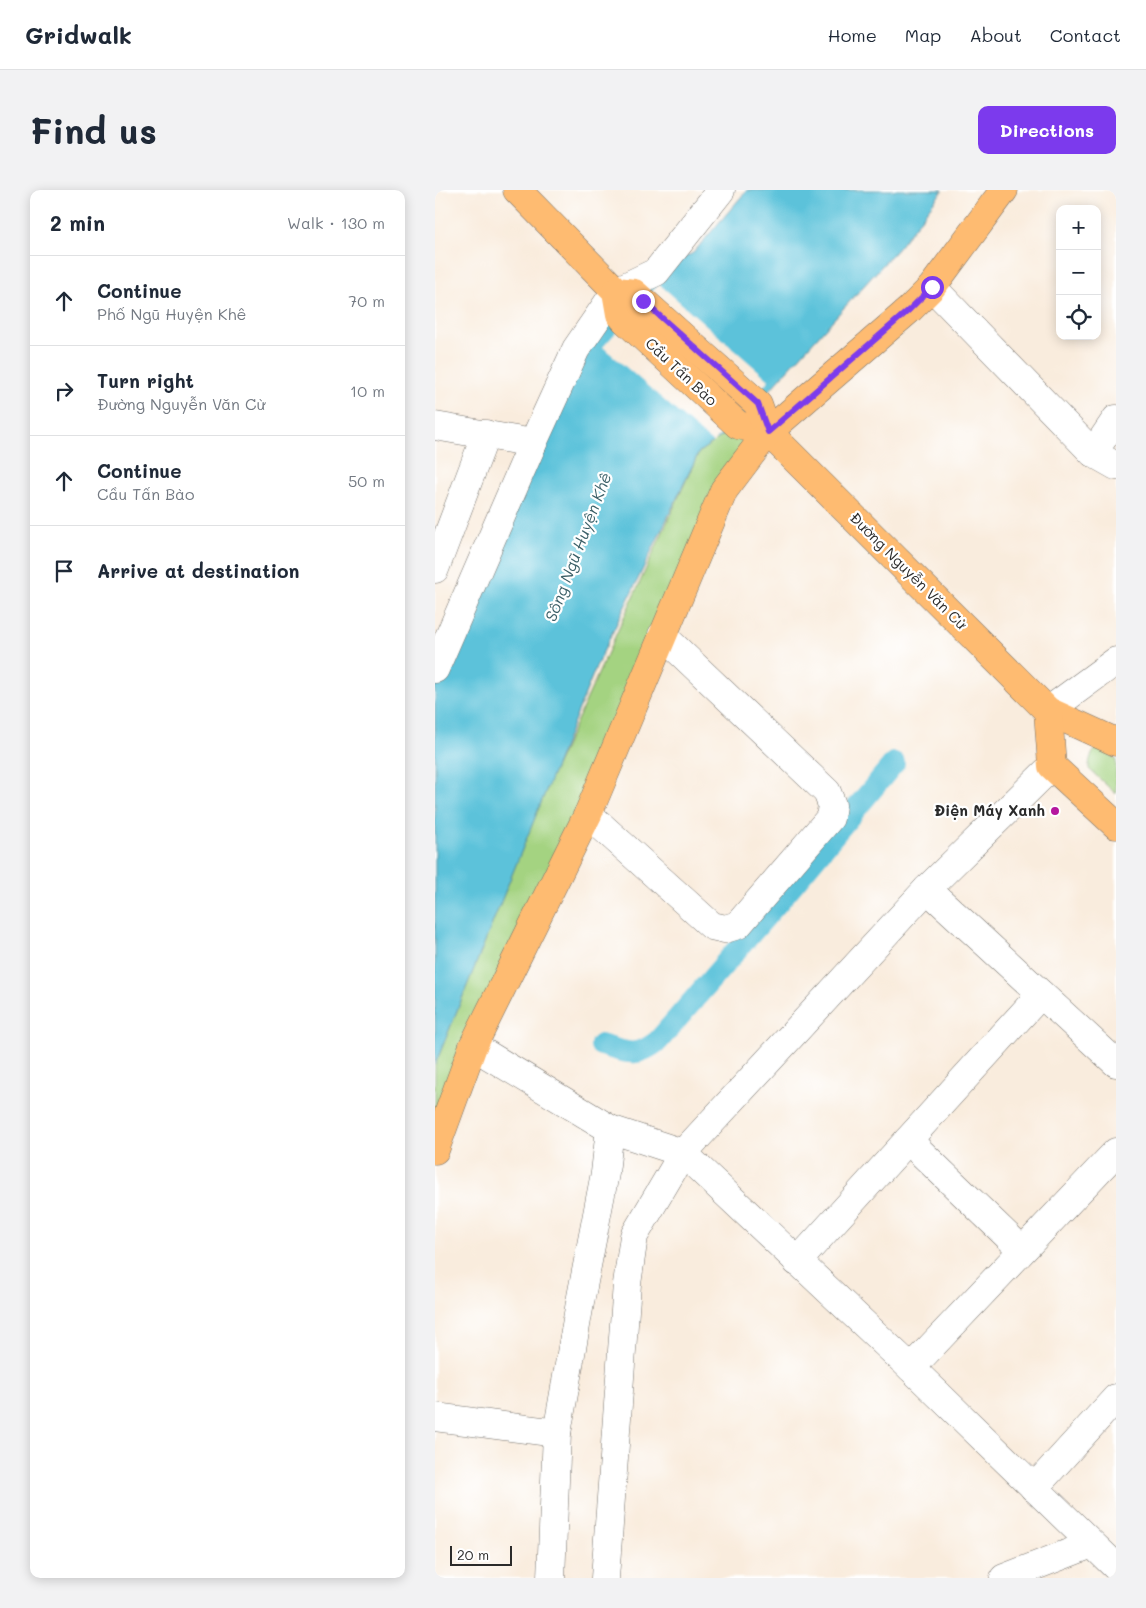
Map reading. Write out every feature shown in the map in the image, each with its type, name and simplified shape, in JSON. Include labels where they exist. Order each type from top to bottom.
[{"type":"main road","points":[[517,190],[616,291],[634,293],[634,310]]},
{"type":"main road","points":[[435,1150],[473,1046],[588,814],[724,490],[768,432],[909,310],[932,287],[1004,190]]},
{"type":"main road","name":"Cầu Tấn Bào","points":[[634,310],[738,425],[768,432]]},
{"type":"main road","name":"Cầu Tấn Bào","points":[[634,310],[758,404]]},
{"type":"main road","name":"Đường Nguyễn Văn Cừ","points":[[758,404],[768,432],[1048,711],[1116,742]]},
{"type":"main road","points":[[1048,711],[1052,766],[1116,825]]},
{"type":"street","points":[[435,669],[576,348],[616,291],[655,272],[721,190]]},
{"type":"street","points":[[932,287],[1105,459],[1116,419]]},
{"type":"street","points":[[435,426],[533,443]]},
{"type":"street","points":[[435,569],[486,434]]},
{"type":"street","points":[[588,814],[712,926],[725,929],[738,925],[830,818],[832,805],[827,792],[662,635]]},
{"type":"street","points":[[1048,711],[1116,661]]},
{"type":"street","points":[[605,1578],[627,1284],[634,1236],[683,1153],[927,888],[1052,766]]},
{"type":"street","points":[[927,888],[1116,1063]]},
{"type":"street","points":[[797,1262],[1041,994]]},
{"type":"street","points":[[473,1046],[611,1128],[683,1153],[911,1368],[1116,1567]]},
{"type":"street","points":[[551,1578],[557,1434],[605,1173],[611,1128]]},
{"type":"street","points":[[908,1140],[1022,1250]]},
{"type":"street","points":[[911,1368],[1116,1152]]},
{"type":"street","points":[[1034,1488],[1116,1398]]},
{"type":"street","points":[[435,1417],[557,1434]]},
{"type":"street","points":[[1004,1578],[1092,1544]]},
{"type":"green space","points":[[738,425],[768,432],[724,490],[435,1150],[435,1065],[550,780],[699,452]]},
{"type":"green space","points":[[1102,748],[1116,759],[1116,794],[1089,769],[1092,754],[1096,749]]},
{"type":"water","name":"Sông Ngũ Huyện Khê","points":[[747,190],[943,190],[899,247],[738,425],[699,452],[596,667],[435,1065],[435,669],[616,291],[693,253]]},
{"type":"pier","points":[[659,284],[769,380],[713,443],[603,347]]},
{"type":"waterway","points":[[601,1045],[624,1052],[637,1052],[650,1047],[658,1041],[779,901],[894,763]]},
{"type":"place","name":"Điện Máy Xanh","points":[[1055,811]]},
{"type":"route","points":[[643,301],[758,404],[768,432],[909,310],[932,287]]}]
